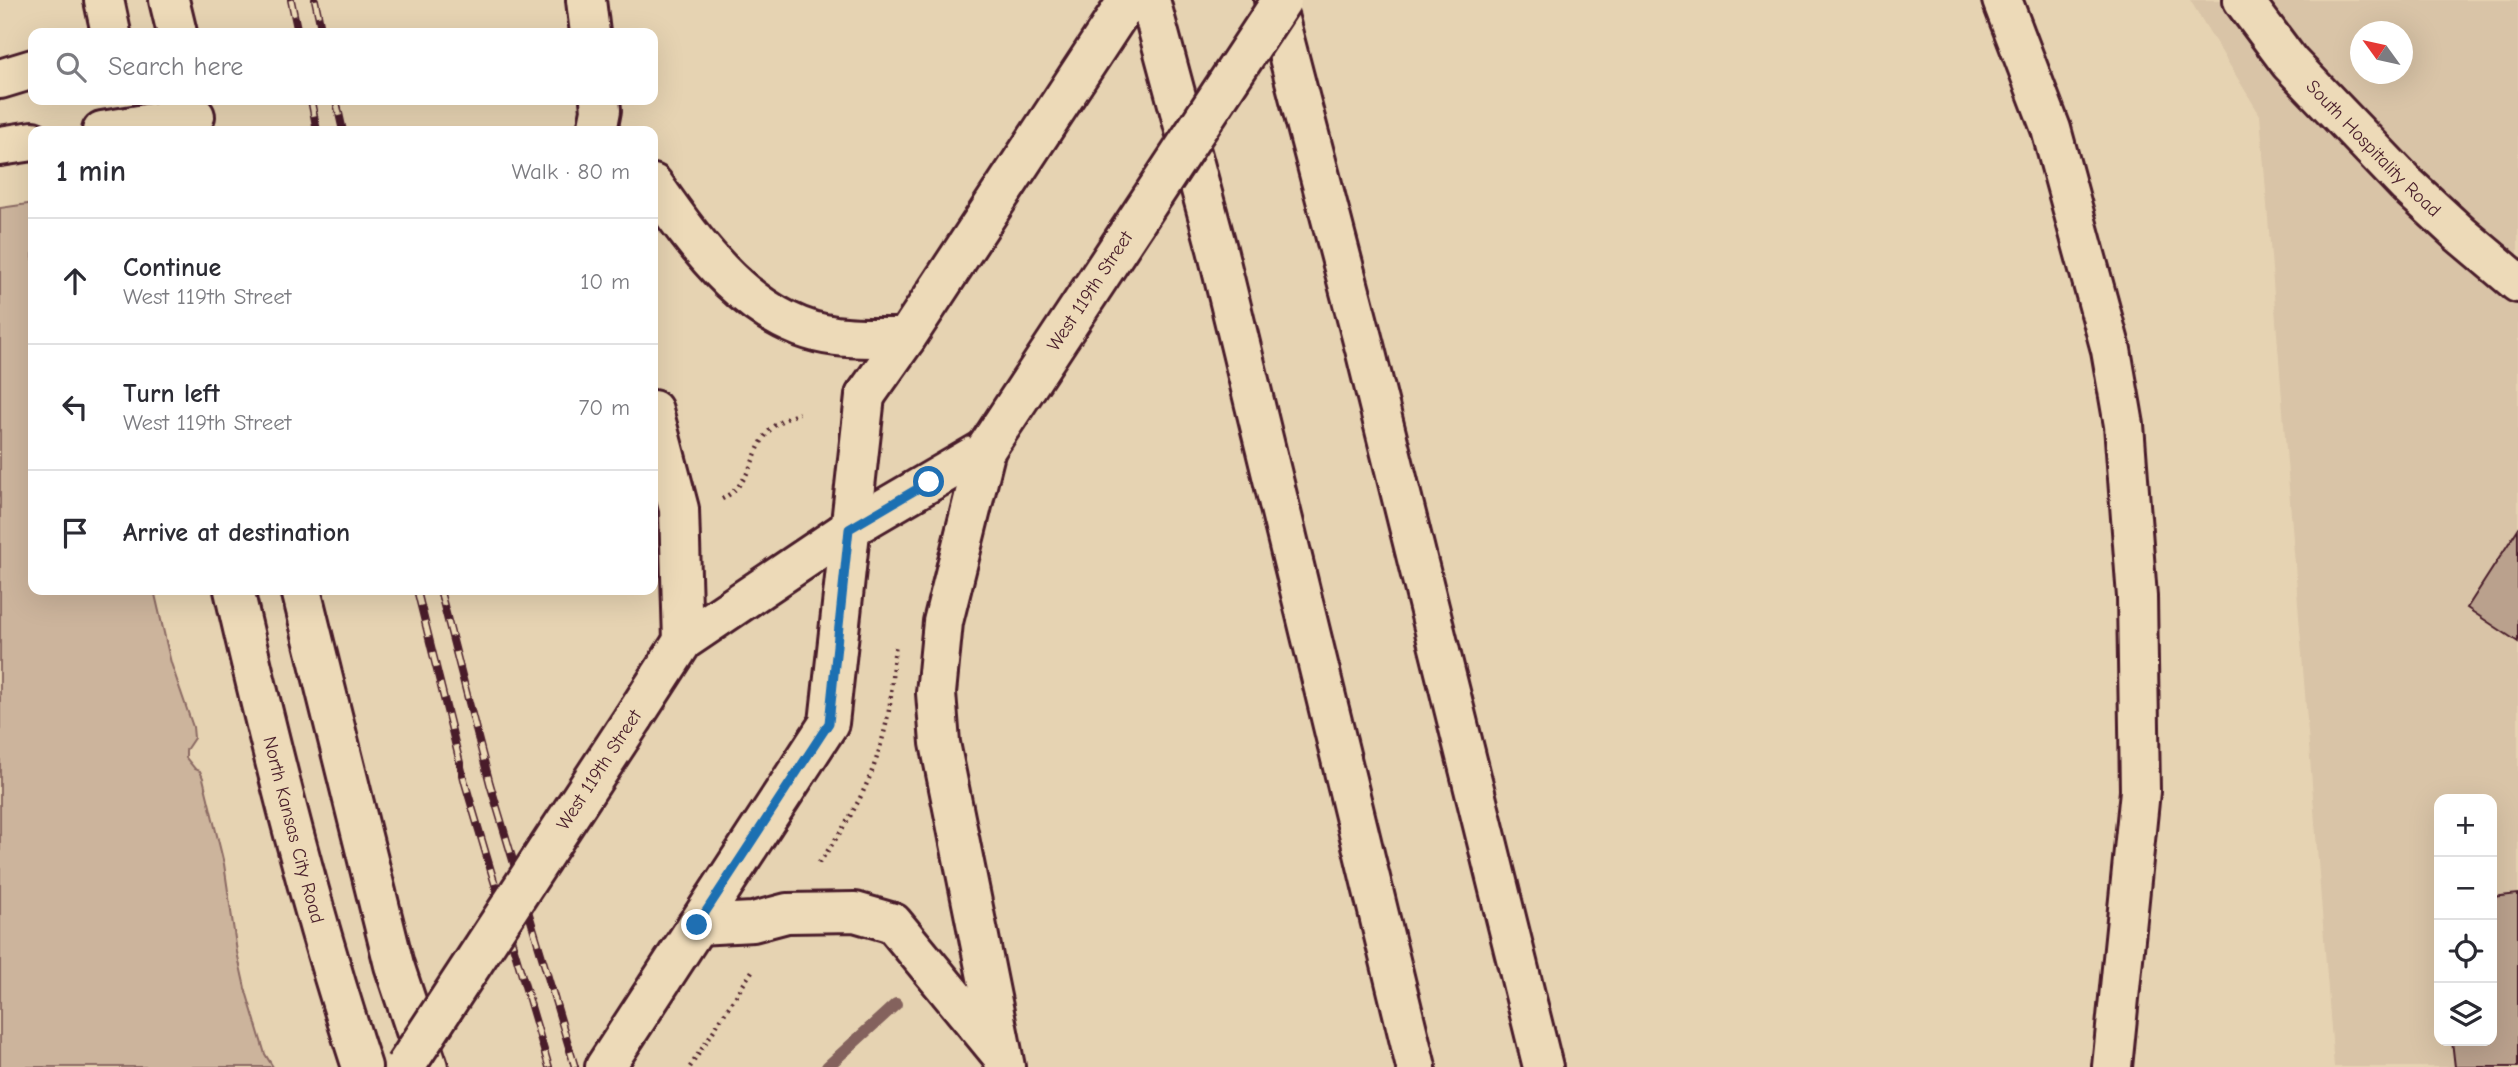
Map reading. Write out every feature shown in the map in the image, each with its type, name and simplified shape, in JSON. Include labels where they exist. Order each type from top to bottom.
[{"type":"main road","points":[[104,0],[110,28]]},
{"type":"main road","points":[[586,0],[589,28]]},
{"type":"main road","points":[[604,1067],[829,723],[865,396],[1128,0]]},
{"type":"main road","points":[[1150,0],[1217,249],[1416,1067]]},
{"type":"main road","points":[[1274,0],[1365,349],[1543,1067]]},
{"type":"main road","name":"West 119th Street","points":[[405,1067],[683,641],[849,529],[986,449],[1282,0]]},
{"type":"main road","points":[[2003,0],[2051,129],[2111,350],[2124,425],[2137,597],[2140,791],[2112,1067]]},
{"type":"main road","name":"South Hospitality Road","points":[[2243,0],[2290,63],[2398,176],[2518,283]]},
{"type":"main road","points":[[0,79],[28,71]]},
{"type":"main road","points":[[122,122],[195,116]]},
{"type":"main road","points":[[0,146],[28,142]]},
{"type":"main road","points":[[658,191],[703,250],[743,294],[774,314],[835,336],[906,338]]},
{"type":"main road","points":[[658,429],[679,509],[683,641]]},
{"type":"main road","points":[[986,449],[943,622],[936,693],[940,743],[1003,1060]]},
{"type":"main road","name":"North Kansas City Road","points":[[235,595],[259,697],[330,962],[362,1067]]},
{"type":"main road","points":[[302,595],[394,965],[428,1067]]},
{"type":"main road","points":[[697,925],[753,922],[788,913],[855,912],[893,923],[1003,1060]]},
{"type":"path","points":[[722,499],[740,486],[747,477],[768,433],[777,423],[799,413]]},
{"type":"path","points":[[819,863],[848,823],[865,791],[889,709],[896,643]]},
{"type":"path","points":[[690,1067],[754,968]]},
{"type":"shaded area","points":[[2190,0],[2518,0],[2518,1067],[2334,1067],[2260,115]]},
{"type":"shaded area","points":[[28,204],[28,595],[155,595],[171,663],[193,727],[194,738],[186,750],[186,758],[200,771],[203,778],[224,864],[245,988],[265,1054],[273,1067],[0,1067],[0,208]]},
{"type":"building","points":[[2518,529],[2518,642],[2467,608]]},
{"type":"building","points":[[2518,894],[2518,1067],[2455,1067],[2453,1046],[2497,1046],[2497,896]]},
{"type":"waterway","points":[[827,1067],[896,1004]]},
{"type":"railway","points":[[291,0],[297,28]]},
{"type":"railway","points":[[315,0],[321,28]]},
{"type":"railway","points":[[312,105],[316,126]]},
{"type":"railway","points":[[337,105],[342,126]]},
{"type":"railway","points":[[418,595],[465,783],[549,1067]]},
{"type":"railway","points":[[441,595],[490,784],[575,1067]]},
{"type":"route","points":[[697,925],[829,723],[849,529],[929,482]]}]
